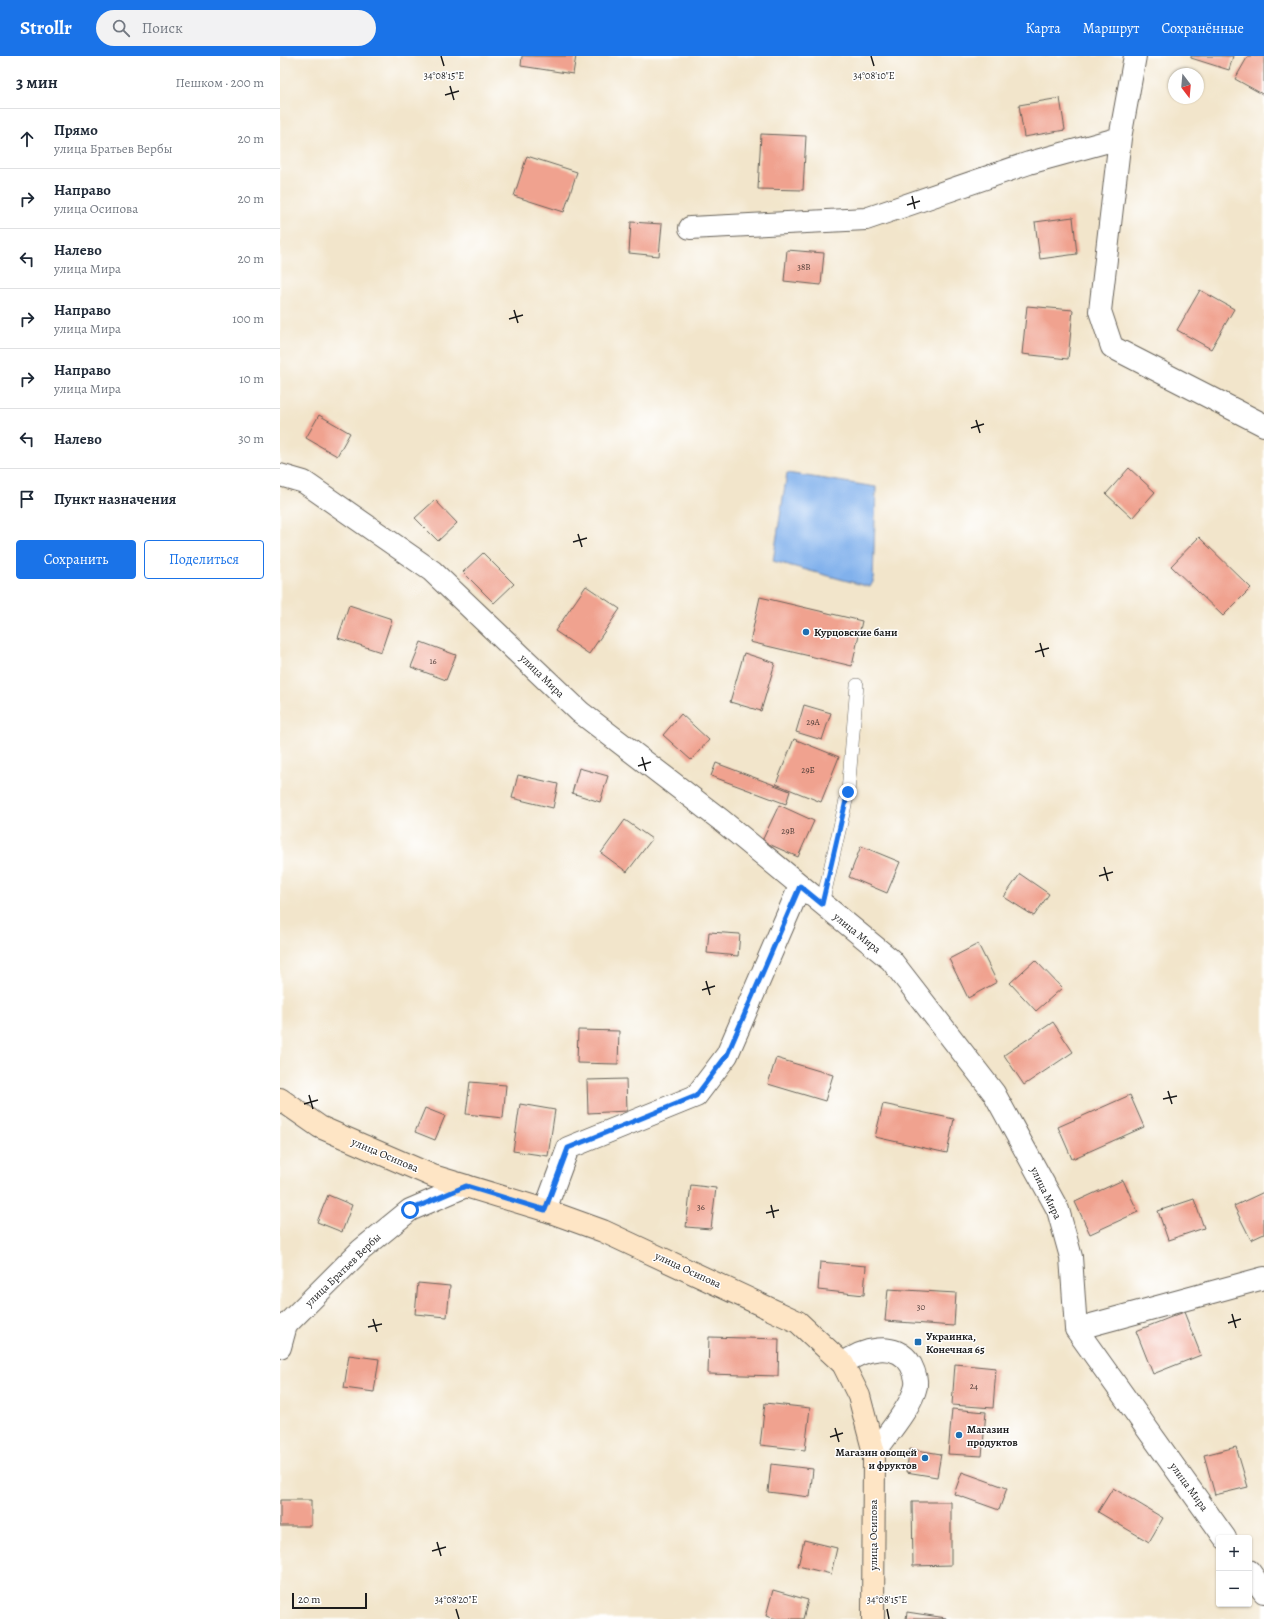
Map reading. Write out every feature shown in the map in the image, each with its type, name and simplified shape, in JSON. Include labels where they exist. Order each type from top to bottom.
[{"type":"main road","name":"улица Осипова","points":[[280,1099],[320,1127],[433,1176],[545,1210],[603,1231],[798,1322],[843,1364],[859,1396],[874,1453],[873,1619]]},
{"type":"street","points":[[1135,56],[1120,138],[1100,311],[1112,347],[1264,425]]},
{"type":"street","points":[[690,228],[866,219],[1029,163],[1120,138]]},
{"type":"street","name":"улица Мира","points":[[280,475],[304,482],[432,571],[580,712],[721,820],[891,960],[994,1093],[1058,1210],[1072,1257],[1076,1329],[1223,1535]]},
{"type":"street","points":[[545,1210],[568,1148],[696,1096],[727,1055],[800,886]]},
{"type":"street","name":"улица Братьев Вербы","points":[[280,1347],[283,1325],[361,1250],[410,1210],[466,1186]]},
{"type":"street","points":[[1076,1329],[1264,1278]]},
{"type":"street","points":[[843,1364],[853,1356],[867,1351],[887,1349],[898,1353],[908,1361],[914,1371],[916,1384],[912,1397],[874,1453]]},
{"type":"street","points":[[1252,1576],[1264,1592]]},
{"type":"lane","points":[[822,904],[848,792],[857,685]]},
{"type":"water","points":[[787,473],[876,487],[873,582],[870,587],[773,561]]},
{"type":"building","points":[[522,56],[576,56],[573,74],[521,66]]},
{"type":"building","points":[[1191,56],[1233,56],[1229,70],[1191,58]]},
{"type":"building","points":[[1248,56],[1264,56],[1264,95],[1235,79]]},
{"type":"building","points":[[1060,98],[1065,130],[1024,137],[1019,105]]},
{"type":"building","points":[[761,134],[806,136],[803,190],[758,189]]},
{"type":"building","points":[[527,156],[577,172],[564,212],[514,196]]},
{"type":"building","points":[[1073,217],[1077,254],[1040,259],[1035,222]]},
{"type":"building","points":[[631,222],[662,224],[659,256],[629,253]]},
{"type":"building","points":[[787,250],[824,253],[821,285],[784,281]]},
{"type":"building","points":[[1200,290],[1234,309],[1211,349],[1177,330]]},
{"type":"building","points":[[1027,306],[1073,310],[1068,359],[1022,354]]},
{"type":"building","points":[[319,415],[350,433],[337,456],[306,438]]},
{"type":"building","points":[[1129,468],[1155,492],[1132,518],[1106,494]]},
{"type":"building","points":[[435,500],[457,523],[438,541],[415,518]]},
{"type":"building","points":[[1199,537],[1251,588],[1223,616],[1171,566]]},
{"type":"building","points":[[483,553],[514,584],[494,603],[463,572]]},
{"type":"building","points":[[586,586],[620,609],[589,654],[555,631]]},
{"type":"building","name":"Курцовские бани","points":[[760,597],[862,621],[852,666],[750,642]]},
{"type":"building","points":[[349,605],[392,619],[381,652],[338,638]]},
{"type":"building","points":[[421,642],[456,655],[446,680],[411,667]]},
{"type":"building","points":[[744,653],[775,663],[761,711],[730,702]]},
{"type":"building","points":[[804,705],[831,713],[822,740],[796,732]]},
{"type":"building","points":[[681,714],[709,740],[691,760],[663,735]]},
{"type":"building","points":[[794,739],[839,757],[821,802],[776,784]]},
{"type":"building","points":[[716,763],[790,791],[786,804],[711,776]]},
{"type":"building","points":[[579,768],[608,776],[600,802],[572,793]]},
{"type":"building","points":[[518,775],[558,784],[553,808],[512,798]]},
{"type":"building","points":[[779,805],[814,821],[798,857],[762,841]]},
{"type":"building","points":[[625,820],[652,839],[627,872],[601,853]]},
{"type":"building","points":[[861,846],[900,862],[887,893],[849,877]]},
{"type":"building","points":[[1020,874],[1049,894],[1034,916],[1004,897]]},
{"type":"building","points":[[709,932],[740,934],[738,956],[707,953]]},
{"type":"building","points":[[978,944],[997,982],[968,998],[949,959]]},
{"type":"building","points":[[1035,960],[1062,988],[1036,1011],[1010,983]]},
{"type":"building","points":[[1053,1022],[1073,1052],[1024,1085],[1004,1055]]},
{"type":"building","points":[[578,1030],[619,1031],[618,1064],[577,1063]]},
{"type":"building","points":[[776,1058],[833,1075],[825,1101],[768,1084]]},
{"type":"building","points":[[626,1079],[627,1111],[588,1113],[587,1080]]},
{"type":"building","points":[[470,1082],[506,1085],[503,1118],[466,1114]]},
{"type":"building","points":[[1130,1095],[1144,1127],[1072,1159],[1058,1127]]},
{"type":"building","points":[[520,1104],[555,1110],[548,1156],[513,1151]]},
{"type":"building","points":[[883,1104],[954,1119],[947,1153],[875,1137]]},
{"type":"building","points":[[425,1108],[445,1116],[435,1140],[415,1132]]},
{"type":"building","points":[[1123,1180],[1138,1212],[1090,1234],[1075,1202]]},
{"type":"building","points":[[691,1185],[716,1188],[711,1229],[686,1227]]},
{"type":"building","points":[[1264,1192],[1264,1234],[1251,1240],[1234,1206]]},
{"type":"building","points":[[328,1195],[352,1205],[342,1232],[317,1222]]},
{"type":"building","points":[[1194,1199],[1204,1228],[1168,1240],[1158,1211]]},
{"type":"building","points":[[820,1262],[866,1266],[864,1295],[818,1290]]},
{"type":"building","points":[[418,1283],[450,1286],[447,1317],[415,1314]]},
{"type":"building","points":[[888,1289],[956,1293],[954,1326],[885,1321]]},
{"type":"building","points":[[1184,1312],[1201,1355],[1153,1374],[1136,1331]]},
{"type":"building","points":[[709,1337],[779,1339],[778,1376],[708,1374]]},
{"type":"building","points":[[349,1355],[379,1359],[374,1392],[344,1388]]},
{"type":"building","points":[[955,1364],[996,1368],[993,1408],[952,1405]]},
{"type":"building","points":[[765,1403],[810,1408],[805,1450],[760,1445]]},
{"type":"building","points":[[952,1409],[986,1412],[982,1456],[948,1454]]},
{"type":"building","points":[[1236,1447],[1248,1487],[1215,1495],[1204,1455]]},
{"type":"building","points":[[910,1449],[941,1454],[937,1477],[906,1472]]},
{"type":"building","points":[[771,1464],[813,1469],[810,1497],[768,1492]]},
{"type":"building","points":[[962,1472],[1007,1488],[999,1510],[954,1494]]},
{"type":"building","points":[[1113,1488],[1163,1518],[1149,1542],[1098,1512]]},
{"type":"building","points":[[280,1500],[311,1500],[311,1526],[280,1526]]},
{"type":"building","points":[[912,1502],[951,1502],[951,1565],[913,1566]]},
{"type":"building","points":[[804,1540],[837,1548],[831,1574],[798,1566]]},
{"type":"building","points":[[773,1590],[808,1600],[803,1619],[777,1619],[766,1616]]},
{"type":"building","points":[[907,1612],[946,1618],[946,1619],[906,1619]]},
{"type":"place","name":"Курцовские бани","points":[[806,632]]},
{"type":"place","name":"Украинка, Конечная 65","points":[[918,1342]]},
{"type":"place","name":"Магазин продуктов","points":[[959,1435]]},
{"type":"place","name":"Магазин овощей и фруктов","points":[[925,1458]]},
{"type":"route","points":[[410,1210],[466,1186],[545,1210],[568,1148],[696,1096],[727,1055],[800,886],[822,904],[848,792]]}]
